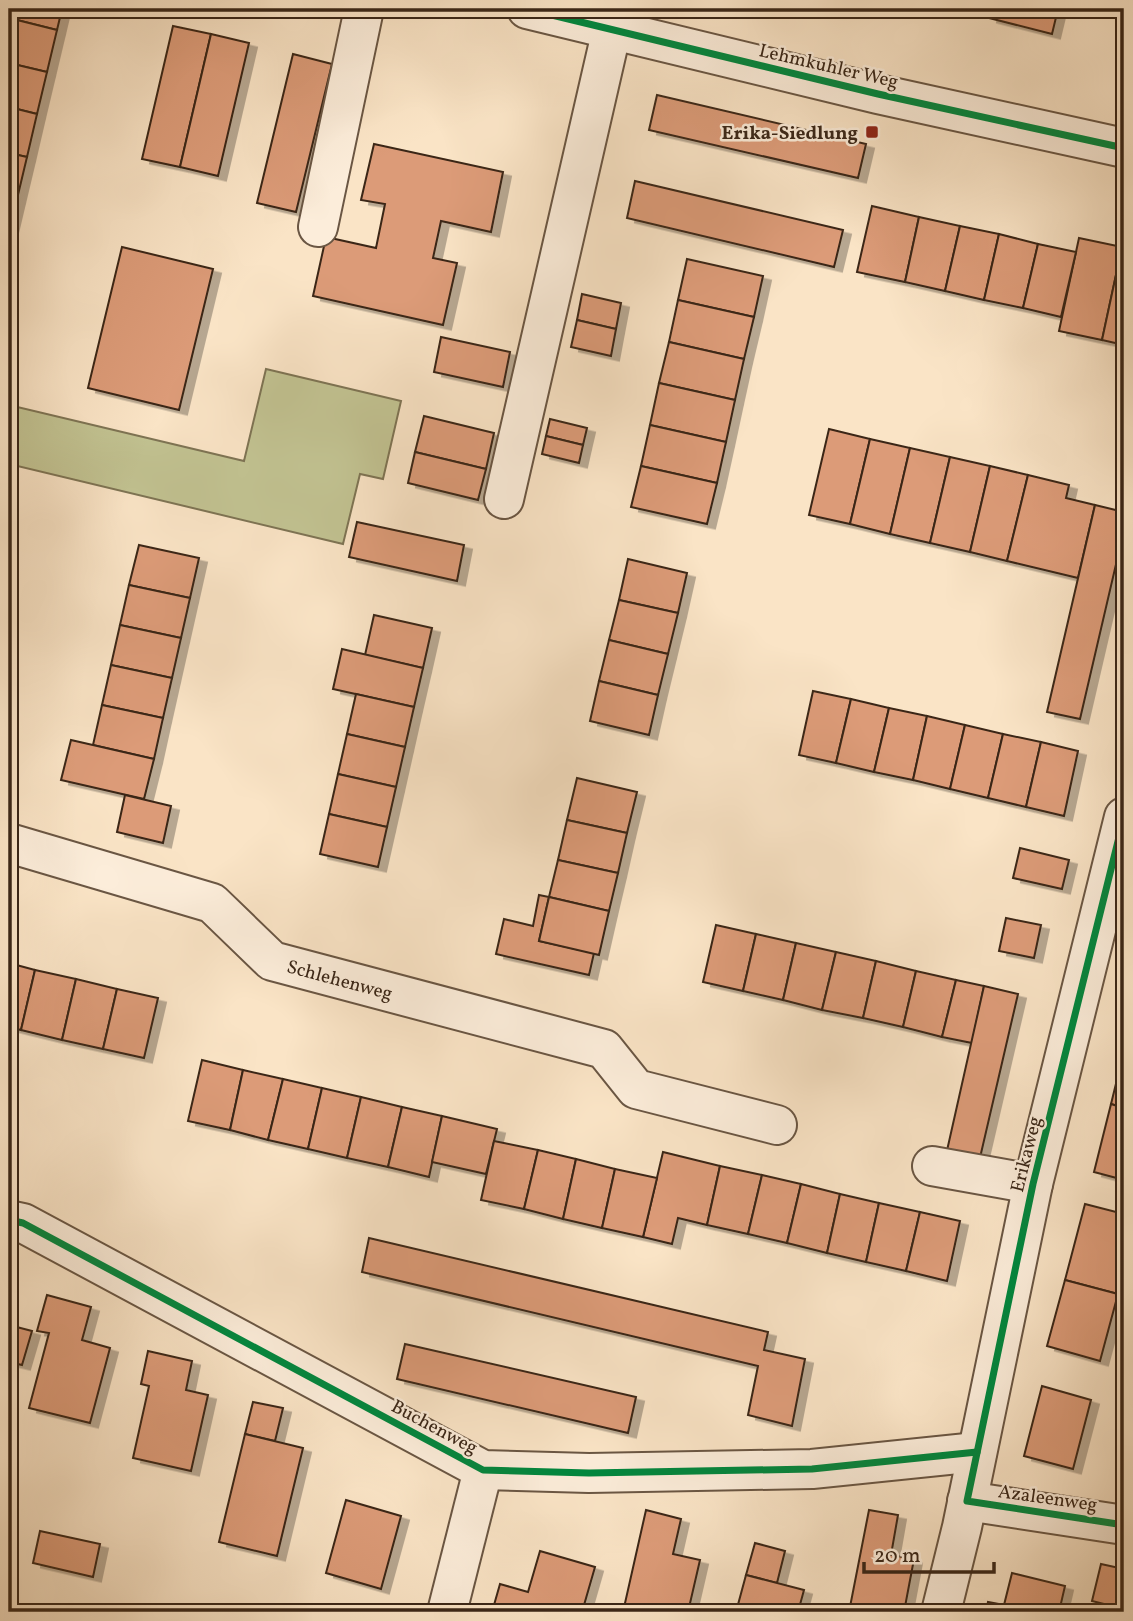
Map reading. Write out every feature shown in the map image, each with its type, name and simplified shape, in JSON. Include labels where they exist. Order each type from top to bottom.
[{"type":"street","points":[[318,227],[364,9]]},
{"type":"street","name":"Lehmkuhler Weg","points":[[527,9],[878,94],[1124,148]]},
{"type":"street","points":[[504,499],[612,29]]},
{"type":"street","name":"Erikaweg","points":[[941,1612],[1033,1184],[1124,817]]},
{"type":"street","name":"Schlehenweg","points":[[9,843],[212,903],[272,961],[604,1049],[636,1089],[777,1125]]},
{"type":"street","points":[[932,1166],[1033,1184]]},
{"type":"street","name":"Buchenweg","points":[[9,1220],[23,1223],[483,1470],[589,1473],[812,1469],[977,1452]]},
{"type":"street","points":[[447,1612],[483,1470]]},
{"type":"street","name":"Azaleenweg","points":[[967,1501],[1124,1525]]},
{"type":"green space","points":[[266,369],[401,401],[383,479],[360,474],[343,544],[9,464],[9,405],[244,461]]},
{"type":"building","points":[[9,9],[62,9],[57,30],[9,18]]},
{"type":"building","points":[[991,9],[1058,9],[1052,34],[989,18]]},
{"type":"building","points":[[9,18],[57,30],[47,72],[9,63]]},
{"type":"building","points":[[173,26],[211,34],[180,167],[142,159]]},
{"type":"building","points":[[211,34],[249,43],[218,176],[180,167]]},
{"type":"building","points":[[293,54],[332,64],[296,212],[257,203]]},
{"type":"building","points":[[9,63],[47,72],[37,114],[9,107]]},
{"type":"building","points":[[657,95],[866,144],[858,178],[649,130]]},
{"type":"building","points":[[9,107],[37,114],[27,157],[9,153]]},
{"type":"building","points":[[374,144],[503,172],[491,232],[441,221],[433,258],[457,263],[443,325],[313,296],[326,237],[376,248],[385,204],[361,200]]},
{"type":"building","points":[[9,153],[27,157],[17,199],[9,197]]},
{"type":"building","points":[[635,181],[843,230],[834,267],[627,218]]},
{"type":"building","points":[[9,197],[17,199],[9,233]]},
{"type":"building","points":[[872,206],[919,217],[905,282],[857,272]]},
{"type":"building","points":[[919,217],[960,226],[945,291],[905,282]]},
{"type":"building","points":[[960,226],[999,234],[984,300],[945,291]]},
{"type":"building","points":[[999,234],[1038,244],[1023,308],[984,300]]},
{"type":"building","points":[[1079,238],[1122,247],[1102,340],[1059,331]]},
{"type":"building","points":[[1038,244],[1076,252],[1061,317],[1023,308]]},
{"type":"building","points":[[122,247],[213,269],[179,410],[88,388]]},
{"type":"building","points":[[1122,247],[1124,248],[1124,345],[1102,340]]},
{"type":"building","points":[[687,259],[763,276],[754,317],[678,300]]},
{"type":"building","points":[[582,294],[621,303],[616,329],[577,320]]},
{"type":"building","points":[[678,300],[754,317],[744,359],[669,342]]},
{"type":"building","points":[[577,320],[616,329],[611,356],[571,347]]},
{"type":"building","points":[[441,337],[510,352],[503,387],[434,372]]},
{"type":"building","points":[[669,342],[744,359],[735,400],[659,383]]},
{"type":"building","points":[[659,383],[735,400],[726,442],[650,425]]},
{"type":"building","points":[[424,416],[494,433],[486,469],[415,452]]},
{"type":"building","points":[[550,419],[587,428],[583,445],[546,436]]},
{"type":"building","points":[[650,425],[726,442],[717,483],[641,466]]},
{"type":"building","points":[[829,429],[870,439],[850,524],[809,515]]},
{"type":"building","points":[[546,436],[583,445],[579,463],[542,454]]},
{"type":"building","points":[[870,439],[910,448],[890,534],[850,524]]},
{"type":"building","points":[[910,448],[950,457],[930,543],[890,534]]},
{"type":"building","points":[[415,452],[486,469],[478,500],[408,483]]},
{"type":"building","points":[[950,457],[990,466],[970,552],[930,543]]},
{"type":"building","points":[[641,466],[717,483],[707,524],[631,507]]},
{"type":"building","points":[[990,466],[1028,475],[1007,561],[970,552]]},
{"type":"building","points":[[1028,475],[1069,485],[1066,498],[1095,505],[1078,578],[1007,561]]},
{"type":"building","points":[[1095,505],[1124,512],[1124,530],[1080,719],[1047,712]]},
{"type":"building","points":[[357,522],[464,545],[457,581],[349,557]]},
{"type":"building","points":[[139,545],[199,558],[190,598],[129,585]]},
{"type":"building","points":[[628,559],[687,573],[678,613],[619,600]]},
{"type":"building","points":[[129,585],[190,598],[181,638],[120,625]]},
{"type":"building","points":[[619,600],[678,613],[668,654],[609,640]]},
{"type":"building","points":[[374,615],[432,628],[423,668],[365,655]]},
{"type":"building","points":[[120,625],[181,638],[172,678],[111,665]]},
{"type":"building","points":[[609,640],[668,654],[658,695],[599,681]]},
{"type":"building","points":[[342,649],[423,668],[414,707],[333,689]]},
{"type":"building","points":[[111,665],[172,678],[163,718],[102,705]]},
{"type":"building","points":[[599,681],[658,695],[649,735],[590,721]]},
{"type":"building","points":[[813,691],[851,699],[836,763],[799,755]]},
{"type":"building","points":[[356,694],[414,707],[405,747],[347,734]]},
{"type":"building","points":[[851,699],[889,708],[874,772],[836,763]]},
{"type":"building","points":[[102,705],[163,718],[154,759],[93,745]]},
{"type":"building","points":[[889,708],[927,716],[913,780],[874,772]]},
{"type":"building","points":[[927,716],[965,725],[950,789],[913,780]]},
{"type":"building","points":[[965,725],[1003,734],[988,798],[950,789]]},
{"type":"building","points":[[347,734],[405,747],[396,787],[338,774]]},
{"type":"building","points":[[1003,734],[1041,742],[1026,807],[988,798]]},
{"type":"building","points":[[71,740],[154,759],[144,799],[61,780]]},
{"type":"building","points":[[1041,742],[1078,751],[1064,816],[1026,807]]},
{"type":"building","points":[[338,774],[396,787],[387,827],[329,814]]},
{"type":"building","points":[[577,778],[637,792],[627,833],[567,820]]},
{"type":"building","points":[[125,795],[171,806],[163,843],[117,832]]},
{"type":"building","points":[[329,814],[387,827],[378,867],[320,854]]},
{"type":"building","points":[[567,820],[627,833],[618,873],[558,860]]},
{"type":"building","points":[[1020,848],[1069,860],[1062,889],[1013,878]]},
{"type":"building","points":[[558,860],[618,873],[609,911],[549,897]]},
{"type":"building","points":[[539,895],[549,897],[539,941],[594,953],[589,975],[496,954],[504,919],[533,926]]},
{"type":"building","points":[[549,897],[609,911],[599,955],[539,941]]},
{"type":"building","points":[[1006,918],[1041,925],[1034,958],[999,951]]},
{"type":"building","points":[[716,925],[756,934],[743,991],[703,982]]},
{"type":"building","points":[[756,934],[796,943],[783,1000],[743,991]]},
{"type":"building","points":[[796,943],[836,952],[822,1010],[783,1000]]},
{"type":"building","points":[[836,952],[876,961],[863,1018],[822,1010]]},
{"type":"building","points":[[876,961],[916,971],[903,1027],[863,1018]]},
{"type":"building","points":[[9,963],[35,970],[21,1030],[9,1027]]},
{"type":"building","points":[[35,970],[76,979],[62,1040],[21,1030]]},
{"type":"building","points":[[916,971],[956,980],[942,1037],[903,1027]]},
{"type":"building","points":[[76,979],[117,989],[103,1049],[62,1040]]},
{"type":"building","points":[[956,980],[984,986],[972,1043],[942,1037]]},
{"type":"building","points":[[984,986],[1018,994],[979,1162],[946,1155]]},
{"type":"building","points":[[117,989],[158,998],[144,1058],[103,1049]]},
{"type":"building","points":[[1124,1051],[1124,1108],[1111,1104]]},
{"type":"building","points":[[202,1060],[243,1070],[230,1130],[188,1121]]},
{"type":"building","points":[[243,1070],[283,1079],[268,1140],[230,1130]]},
{"type":"building","points":[[283,1079],[322,1088],[308,1149],[268,1140]]},
{"type":"building","points":[[322,1088],[361,1097],[347,1158],[308,1149]]},
{"type":"building","points":[[361,1097],[402,1107],[388,1167],[347,1158]]},
{"type":"building","points":[[1111,1104],[1124,1108],[1124,1180],[1094,1172]]},
{"type":"building","points":[[402,1107],[442,1116],[429,1177],[388,1167]]},
{"type":"building","points":[[442,1116],[497,1129],[486,1174],[432,1162]]},
{"type":"building","points":[[494,1141],[538,1150],[524,1209],[481,1200]]},
{"type":"building","points":[[538,1150],[576,1159],[563,1219],[524,1209]]},
{"type":"building","points":[[663,1152],[720,1166],[707,1225],[678,1218],[672,1244],[643,1237]]},
{"type":"building","points":[[576,1159],[615,1169],[602,1228],[563,1219]]},
{"type":"building","points":[[720,1166],[762,1175],[748,1234],[707,1225]]},
{"type":"building","points":[[615,1169],[657,1178],[643,1237],[602,1228]]},
{"type":"building","points":[[762,1175],[801,1184],[787,1243],[748,1234]]},
{"type":"building","points":[[801,1184],[840,1194],[827,1253],[787,1243]]},
{"type":"building","points":[[840,1194],[879,1203],[866,1262],[827,1253]]},
{"type":"building","points":[[879,1203],[920,1212],[906,1271],[866,1262]]},
{"type":"building","points":[[1085,1204],[1124,1214],[1124,1272],[1118,1294],[1065,1280]]},
{"type":"building","points":[[920,1212],[960,1221],[947,1281],[906,1271]]},
{"type":"building","points":[[369,1238],[768,1332],[764,1350],[805,1359],[792,1426],[748,1415],[758,1366],[362,1272]]},
{"type":"building","points":[[1065,1280],[1118,1294],[1100,1361],[1047,1346]]},
{"type":"building","points":[[47,1295],[91,1307],[82,1340],[110,1348],[90,1423],[29,1408],[49,1333],[37,1331]]},
{"type":"building","points":[[9,1325],[32,1331],[22,1365],[9,1362]]},
{"type":"building","points":[[405,1344],[636,1397],[628,1433],[397,1379]]},
{"type":"building","points":[[148,1351],[192,1361],[186,1390],[208,1395],[191,1471],[133,1458],[149,1386],[141,1384]]},
{"type":"building","points":[[1042,1386],[1091,1400],[1073,1469],[1024,1456]]},
{"type":"building","points":[[253,1402],[283,1408],[275,1441],[245,1434]]},
{"type":"building","points":[[245,1434],[303,1448],[277,1556],[219,1542]]},
{"type":"building","points":[[346,1500],[401,1516],[381,1589],[326,1573]]},
{"type":"building","points":[[646,1510],[681,1519],[673,1554],[700,1560],[688,1612],[623,1612]]},
{"type":"building","points":[[869,1510],[898,1515],[891,1555],[914,1559],[904,1612],[849,1612]]},
{"type":"building","points":[[40,1531],[100,1544],[93,1577],[33,1563]]},
{"type":"building","points":[[755,1543],[785,1551],[777,1583],[746,1575]]},
{"type":"building","points":[[540,1551],[595,1567],[582,1612],[557,1608],[556,1612],[492,1612],[500,1584],[528,1592]]},
{"type":"building","points":[[1101,1564],[1124,1569],[1124,1609],[1092,1601]]},
{"type":"building","points":[[1012,1573],[1065,1586],[1059,1612],[986,1612],[988,1602],[1004,1605]]},
{"type":"building","points":[[746,1575],[804,1590],[798,1612],[736,1612]]},
{"type":"cycle path","points":[[527,9],[878,94],[1124,148]]},
{"type":"cycle path","points":[[1124,817],[1033,1184],[967,1501],[1124,1525]]},
{"type":"cycle path","points":[[9,1220],[23,1223],[483,1470],[589,1473],[812,1469],[977,1452]]},
{"type":"place","name":"Erika-Siedlung","points":[[872,132]]}]
